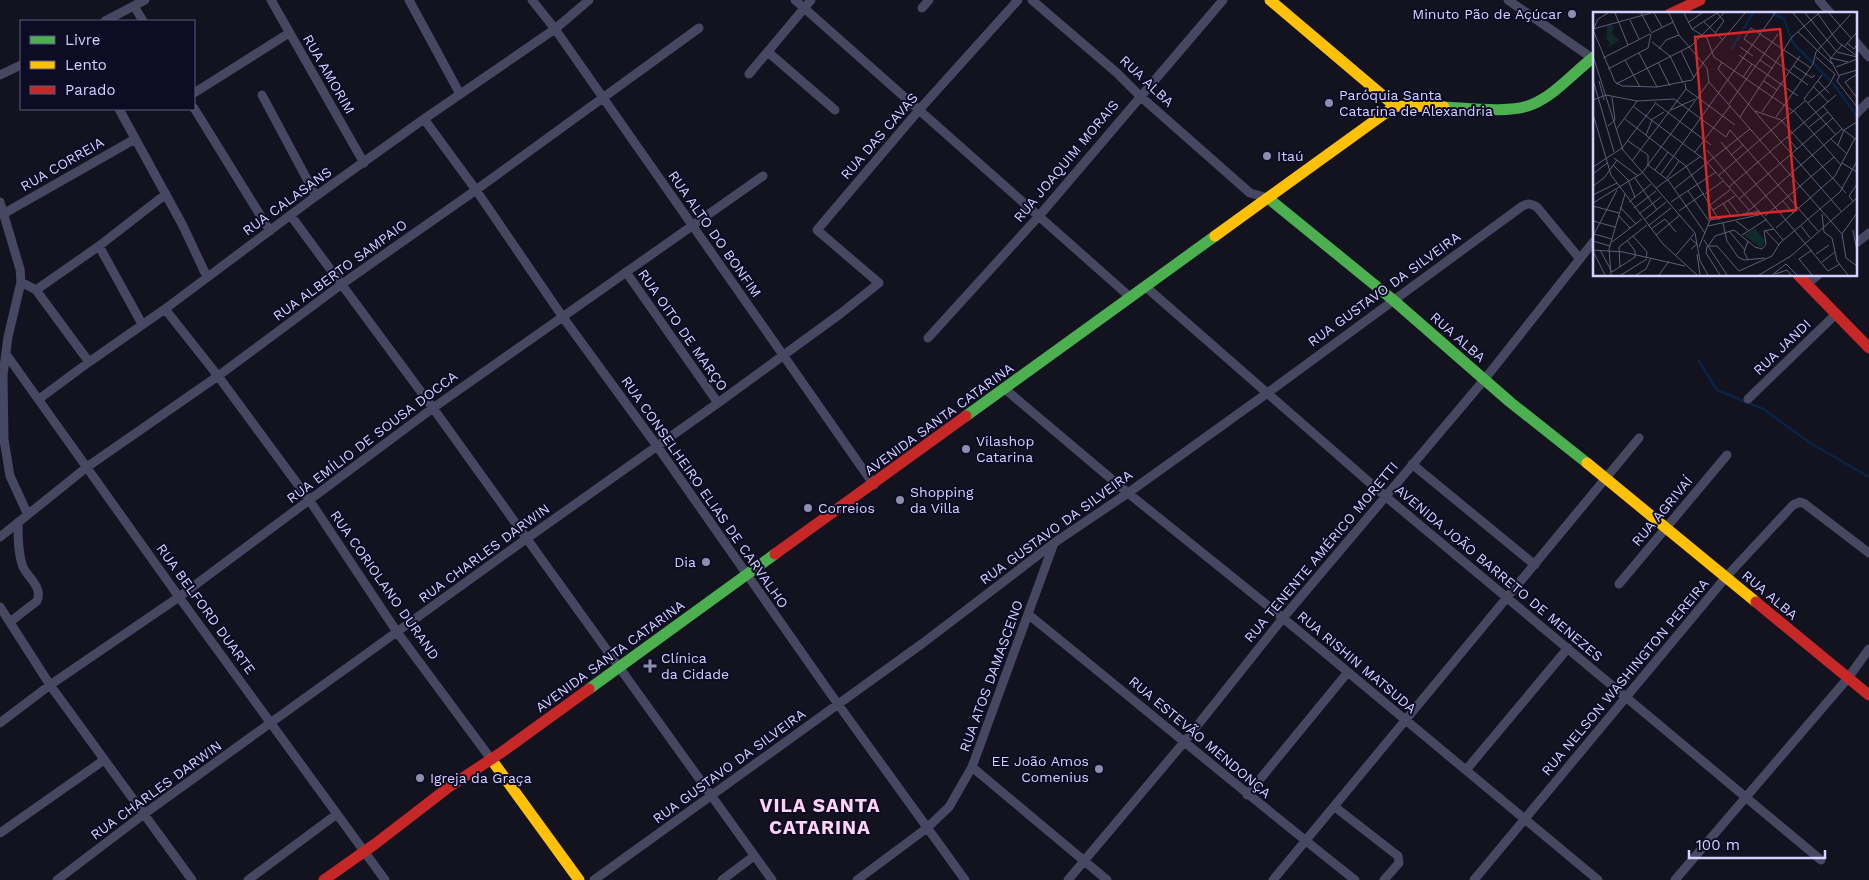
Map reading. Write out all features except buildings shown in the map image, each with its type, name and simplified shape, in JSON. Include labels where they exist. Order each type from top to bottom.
[{"type":"street","points":[[107,20],[145,0]]},
{"type":"street","name":"RUA AMORIM","points":[[271,0],[364,162]]},
{"type":"street","points":[[409,0],[460,94]]},
{"type":"street","name":"RUA ALTO DO BONFIM","points":[[532,0],[555,29],[874,484]]},
{"type":"street","name":"RUA CALASANS","points":[[39,399],[316,196],[555,29],[589,0]]},
{"type":"street","points":[[795,0],[1130,298]]},
{"type":"street","points":[[749,74],[810,0]]},
{"type":"street","points":[[922,8],[929,0]]},
{"type":"street","name":"RUA DAS CAVAS","points":[[878,283],[817,230],[919,110],[1018,0]]},
{"type":"street","name":"RUA ALBA","points":[[1032,0],[1117,73],[1140,96],[1250,193],[1268,198],[1392,299],[1484,380],[1869,695]]},
{"type":"street","name":"RUA JOAQUIM MORAIS","points":[[928,338],[1039,216],[1223,0]]},
{"type":"street","points":[[1270,0],[1395,106],[1506,109],[1524,107],[1535,103],[1593,58],[1508,0]]},
{"type":"street","points":[[1674,12],[1700,0]]},
{"type":"street","points":[[1819,0],[1829,12]]},
{"type":"street","points":[[134,6],[142,20]]},
{"type":"street","name":"RUA ALBERTO SAMPAIO","points":[[0,537],[87,467],[218,376],[342,284],[476,190],[699,28]]},
{"type":"street","points":[[195,92],[289,33]]},
{"type":"street","points":[[1856,42],[1869,57]]},
{"type":"street","points":[[768,52],[835,110]]},
{"type":"street","points":[[0,75],[20,65]]},
{"type":"street","points":[[262,95],[316,196]]},
{"type":"street","points":[[1856,114],[1869,101]]},
{"type":"street","name":"AVENIDA SANTA CATARINA","points":[[324,880],[449,787],[492,759],[619,668],[1395,106]]},
{"type":"street","points":[[120,110],[166,194],[207,277]]},
{"type":"street","points":[[195,110],[270,231]]},
{"type":"street","name":"RUA CONSELHEIRO ELIAS DE CARVALHO","points":[[424,119],[476,190],[562,316],[658,446],[746,576],[965,880]]},
{"type":"street","name":"RUA CORREIA","points":[[3,214],[135,139]]},
{"type":"street","name":"RUA EMÍLIO DE SOUSA DOCCA","points":[[0,723],[50,685],[179,597],[433,408],[763,176]]},
{"type":"street","points":[[36,290],[99,246],[166,194]]},
{"type":"street","points":[[0,202],[20,269],[21,282],[6,354],[3,383],[5,453],[10,476],[28,515]]},
{"type":"street","name":"RUA GUSTAVO DA SILVEIRA","points":[[594,880],[923,643],[1054,542],[1128,493],[1266,394],[1392,299],[1521,207],[1531,204],[1537,207],[1580,260]]},
{"type":"street","points":[[291,216],[433,408],[772,880]]},
{"type":"street","points":[[1856,243],[1869,233]]},
{"type":"street","name":"RUA TENENTE AMÉRICO MORETTI","points":[[1068,880],[1185,741],[1283,618],[1484,380],[1593,242]]},
{"type":"street","points":[[99,246],[142,324]]},
{"type":"street","name":"RUA OITO DE MARÇO","points":[[626,272],[718,403]]},
{"type":"street","points":[[1799,276],[1869,348]]},
{"type":"street","points":[[1807,284],[1817,276]]},
{"type":"street","points":[[21,282],[36,290],[89,362]]},
{"type":"street","name":"RUA CHARLES DARWIN","points":[[57,880],[144,814],[718,403],[840,314],[878,283]]},
{"type":"street","name":"AVENIDA JOÃO BARRETO DE MENEZES","points":[[1146,287],[1266,394],[1385,496],[1821,860]]},
{"type":"street","name":"RUA CORIOLANO DURAND","points":[[164,309],[218,376],[310,501],[397,632],[579,880]]},
{"type":"street","name":"RUA JANDI","points":[[1748,399],[1836,314]]},
{"type":"street","name":"RUA BELFORD DUARTE","points":[[6,354],[179,597],[385,880]]},
{"type":"street","name":"RUA RISHIN MATSUDA","points":[[1005,389],[1128,493],[1283,618],[1598,880]]},
{"type":"street","points":[[1273,880],[1639,438]]},
{"type":"street","name":"RUA AGRIVAÍ","points":[[1619,584],[1727,455]]},
{"type":"street","points":[[1412,464],[1535,565]]},
{"type":"street","name":"RUA NELSON WASHINGTON PEREIRA","points":[[1474,880],[1726,578],[1792,504],[1800,502],[1805,504],[1869,553]]},
{"type":"street","points":[[10,622],[37,601],[39,597],[36,585],[22,565],[18,524]]},
{"type":"street","name":"RUA ATOS DAMASCENO","points":[[1054,542],[1029,615],[972,767],[1085,860],[1106,880]]},
{"type":"street","points":[[0,607],[50,685],[192,880]]},
{"type":"street","name":"RUA ESTEVÃO MENDONÇA","points":[[1029,615],[1185,741],[1247,795],[1355,880]]},
{"type":"street","points":[[1466,770],[1568,648]]},
{"type":"street","points":[[1675,880],[1848,678],[1869,649]]},
{"type":"street","points":[[1247,795],[1348,672]]},
{"type":"street","points":[[0,833],[104,760]]},
{"type":"street","points":[[857,880],[927,828],[949,807],[972,767]]},
{"type":"street","points":[[1335,807],[1398,856],[1399,863],[1384,880]]},
{"type":"street","points":[[248,880],[337,814]]},
{"type":"street","points":[[722,880],[754,856]]},
{"type":"waterway","points":[[1699,361],[1717,390],[1763,409],[1812,444],[1869,477]]},
{"type":"traffic: fast","points":[[1444,107],[1502,110],[1524,107],[1541,100],[1557,89],[1593,58]]},
{"type":"traffic: fast","points":[[1268,198],[1392,299],[1510,402],[1587,463]]},
{"type":"traffic: fast","points":[[966,416],[1215,236]]},
{"type":"traffic: fast","points":[[589,689],[775,554]]},
{"type":"traffic: slow","points":[[1270,0],[1395,106]]},
{"type":"traffic: slow","points":[[1215,236],[1395,106],[1444,107]]},
{"type":"traffic: slow","points":[[1587,463],[1756,602]]},
{"type":"traffic: slow","points":[[491,759],[579,880]]},
{"type":"traffic: jam","points":[[1674,12],[1700,0]]},
{"type":"traffic: jam","points":[[1799,276],[1869,348]]},
{"type":"traffic: jam","points":[[775,554],[966,416]]},
{"type":"traffic: jam","points":[[1756,602],[1869,695]]},
{"type":"traffic: jam","points":[[324,880],[375,844],[449,787],[502,752],[589,689]]},
{"type":"place","name":"Minuto Pão de Açúcar","points":[[1572,14]]},
{"type":"place","name":"Paróquia Santa Catarina de Alexandria","points":[[1329,103]]},
{"type":"place","name":"Itaú","points":[[1267,156]]},
{"type":"place","name":"Vilashop Catarina","points":[[966,449]]},
{"type":"place","name":"Shopping da Villa","points":[[900,500]]},
{"type":"place","name":"Correios","points":[[808,508]]},
{"type":"place","name":"Dia","points":[[706,562]]},
{"type":"place","name":"Clínica da Cidade","points":[[650,666]]},
{"type":"place","name":"EE João Amos Comenius","points":[[1099,769]]},
{"type":"place","name":"Igreja da Graça","points":[[420,778]]},
{"type":"district","name":"VILA SANTA CATARINA","points":[[820,816]]}]
